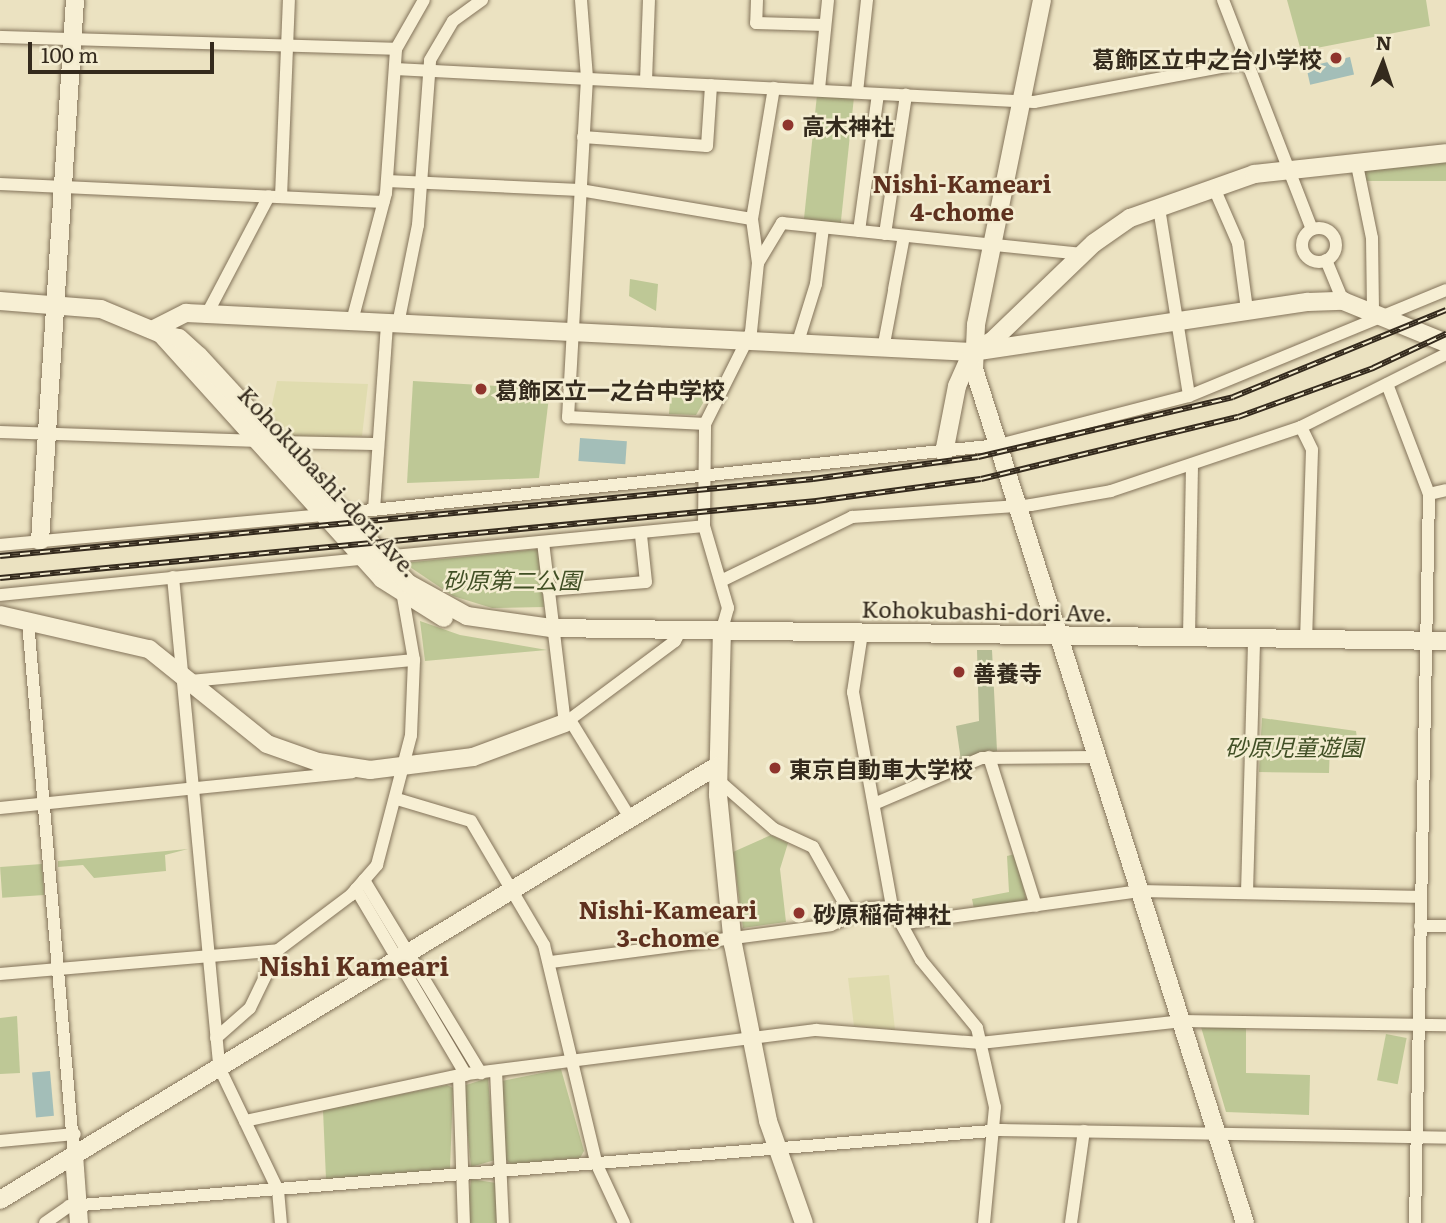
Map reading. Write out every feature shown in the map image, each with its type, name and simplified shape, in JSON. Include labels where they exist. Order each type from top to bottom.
[{"type":"street","points":[[40,541],[75,0]]},
{"type":"street","points":[[207,314],[275,197],[289,0]]},
{"type":"street","points":[[352,321],[384,202],[396,49],[424,0]]},
{"type":"street","points":[[374,510],[374,444],[392,323],[421,182],[428,70],[444,31],[482,0]]},
{"type":"street","points":[[581,0],[587,78],[568,417],[705,424]]},
{"type":"street","points":[[646,81],[649,0]]},
{"type":"street","points":[[757,0],[756,23],[825,25]]},
{"type":"street","points":[[820,89],[828,0]]},
{"type":"street","points":[[857,92],[867,0]]},
{"type":"street","points":[[944,453],[959,379],[972,352],[1042,0]]},
{"type":"street","points":[[1223,0],[1312,229],[1335,238],[1336,248],[1326,260]]},
{"type":"street","points":[[0,37],[288,43],[396,49]]},
{"type":"street","points":[[395,69],[820,89],[1021,102],[1247,62]]},
{"type":"street","points":[[583,137],[707,146],[711,85]]},
{"type":"street","points":[[774,88],[752,219],[758,263],[746,342],[705,424],[704,526],[723,580],[728,608],[722,629],[718,773],[733,937],[775,1148],[804,1223]]},
{"type":"street","points":[[859,231],[878,94]]},
{"type":"street","points":[[885,234],[906,95]]},
{"type":"street","points":[[972,352],[992,341],[1116,225],[1254,174],[1357,165],[1446,153]]},
{"type":"street","points":[[1357,165],[1372,238],[1373,310]]},
{"type":"street","points":[[387,181],[580,190],[752,219]]},
{"type":"street","points":[[0,184],[384,202]]},
{"type":"street","points":[[1214,188],[1238,243],[1247,310]]},
{"type":"street","points":[[1159,208],[1189,397]]},
{"type":"street","points":[[758,263],[782,223],[1082,254]]},
{"type":"street","points":[[797,345],[816,284],[823,228]]},
{"type":"street","points":[[1312,229],[1302,243],[1305,255],[1326,260]]},
{"type":"street","points":[[883,349],[904,236]]},
{"type":"street","points":[[1326,260],[1343,301]]},
{"type":"street","points":[[343,513],[703,478],[999,445],[1189,397],[1391,318],[1446,290]]},
{"type":"street","name":"Kohokubashi-dori Ave.","points":[[0,301],[101,309],[189,347],[409,584],[448,608],[527,627]]},
{"type":"street","points":[[158,332],[186,313],[972,352],[1247,310],[1343,301],[1373,310],[1446,343]]},
{"type":"street","name":"Kohokubashi-dori Ave.","points":[[158,332],[363,559],[403,597],[476,627],[1446,641]]},
{"type":"street","points":[[972,352],[1017,504],[1245,1223]]},
{"type":"street","points":[[723,580],[852,517],[1017,504],[1111,491],[1301,427],[1446,354]]},
{"type":"street","points":[[1387,384],[1429,494],[1415,1223]]},
{"type":"street","points":[[1301,427],[1312,450],[1306,639]]},
{"type":"street","points":[[0,432],[259,441]]},
{"type":"street","points":[[279,442],[374,444]]},
{"type":"street","points":[[1189,637],[1192,465]]},
{"type":"street","points":[[1429,494],[1446,490]]},
{"type":"street","points":[[0,545],[323,515]]},
{"type":"street","points":[[383,557],[641,535],[704,526]]},
{"type":"street","points":[[548,590],[646,582],[641,535]]},
{"type":"street","points":[[543,542],[551,628],[567,721],[630,818]]},
{"type":"street","points":[[0,595],[363,559]]},
{"type":"street","points":[[173,577],[185,676],[191,790],[219,1068],[278,1190],[281,1223]]},
{"type":"street","points":[[216,1038],[250,1008],[278,950],[360,885],[377,865],[405,766],[414,660],[403,597]]},
{"type":"street","points":[[0,615],[139,645],[185,676],[281,752],[370,770]]},
{"type":"street","points":[[28,622],[75,1134],[78,1214]]},
{"type":"street","points":[[0,808],[370,770],[500,751],[567,721],[675,641],[681,629]]},
{"type":"street","points":[[862,633],[853,692],[892,907],[906,923],[922,960],[977,1028],[980,1042],[996,1131],[984,1223]]},
{"type":"street","points":[[1247,893],[1254,638]]},
{"type":"street","points":[[185,676],[414,660]]},
{"type":"street","points":[[874,804],[989,757],[1097,757]]},
{"type":"street","points":[[989,757],[1036,905]]},
{"type":"street","points":[[0,1200],[630,818],[718,773]]},
{"type":"street","points":[[718,773],[774,829],[813,847],[852,911]]},
{"type":"street","points":[[397,799],[471,821],[551,962],[597,1165],[624,1223]]},
{"type":"street","points":[[360,885],[481,1073]]},
{"type":"street","points":[[906,923],[1140,891],[1420,897]]},
{"type":"street","points":[[551,962],[831,925],[852,911],[892,907]]},
{"type":"street","points":[[1420,926],[1446,926]]},
{"type":"street","points":[[0,974],[278,950]]},
{"type":"street","points":[[404,956],[463,1075],[464,1223]]},
{"type":"street","points":[[245,1121],[463,1075],[816,1030],[980,1042],[1181,1021],[1446,1025]]},
{"type":"street","points":[[496,1071],[503,1223]]},
{"type":"street","points":[[45,1223],[59,1210],[78,1214],[278,1190],[996,1131],[1446,1138]]},
{"type":"street","points":[[1071,1223],[1084,1131]]},
{"type":"street","points":[[0,1141],[75,1134]]},
{"type":"shaded area","points":[[277,381],[368,384],[362,436],[292,438],[270,414]]},
{"type":"shaded area","points":[[889,975],[895,1030],[854,1026],[848,978]]},
{"type":"green space","points":[[1287,0],[1426,0],[1430,26],[1301,51]]},
{"type":"green space","points":[[817,95],[854,99],[841,223],[804,219]]},
{"type":"green space","points":[[1362,160],[1446,160],[1446,181],[1362,181]]},
{"type":"green space","points":[[630,279],[658,284],[656,311],[629,296]]},
{"type":"green space","points":[[413,381],[550,389],[539,478],[407,483]]},
{"type":"green space","points":[[671,388],[710,391],[696,415],[669,414]]},
{"type":"green space","name":"砂原第二公園","points":[[538,549],[544,607],[492,608],[453,596],[404,563]]},
{"type":"green space","name":"砂原第二公園","points":[[420,621],[460,635],[547,650],[425,661]]},
{"type":"green space","points":[[977,650],[992,650],[997,751],[961,761],[956,726],[979,721]]},
{"type":"green space","name":"砂原児童遊園","points":[[1262,718],[1356,731],[1358,745],[1330,745],[1329,773],[1259,772]]},
{"type":"green space","points":[[771,835],[788,843],[780,869],[786,922],[743,928],[733,852]]},
{"type":"green space","points":[[188,849],[165,855],[166,871],[94,878],[83,865],[58,867],[58,861]]},
{"type":"green space","points":[[1015,854],[1027,902],[974,909],[972,899],[1009,892],[1007,856]]},
{"type":"green space","points":[[42,864],[44,895],[2,898],[0,867]]},
{"type":"green space","points":[[17,1016],[20,1073],[0,1074],[0,1018]]},
{"type":"green space","points":[[1201,1027],[1246,1027],[1246,1073],[1310,1075],[1309,1115],[1226,1112]]},
{"type":"green space","points":[[1386,1034],[1407,1038],[1398,1084],[1377,1080]]},
{"type":"green space","points":[[561,1069],[584,1151],[580,1158],[511,1164],[505,1159],[502,1081]]},
{"type":"green space","points":[[488,1078],[495,1160],[471,1167],[463,1086]]},
{"type":"green space","points":[[447,1085],[453,1088],[450,1170],[326,1179],[323,1110]]},
{"type":"green space","points":[[471,1179],[496,1183],[497,1223],[467,1223]]},
{"type":"water","points":[[1350,57],[1354,75],[1310,85],[1306,67]]},
{"type":"water","points":[[580,438],[627,441],[625,464],[578,461]]},
{"type":"water","points":[[50,1071],[54,1116],[36,1117],[32,1073]]},
{"type":"railway","points":[[0,556],[813,479],[978,457],[1233,397],[1446,310]]},
{"type":"railway","points":[[0,578],[816,501],[981,479],[1238,417],[1373,368],[1446,334]]},
{"type":"place","name":"葛飾区立中之台小学校","points":[[1336,58]]},
{"type":"place","name":"高木神社","points":[[788,125]]},
{"type":"place","name":"葛飾区立一之台中学校","points":[[481,389]]},
{"type":"place","name":"善養寺","points":[[959,672]]},
{"type":"place","name":"東京自動車大学校","points":[[775,768]]},
{"type":"place","name":"砂原稲荷神社","points":[[799,913]]},
{"type":"district","name":"Nishi-Kameari 4-chome","points":[[962,197]]},
{"type":"district","name":"Nishi-Kameari 3-chome","points":[[668,923]]},
{"type":"district","name":"Nishi Kameari","points":[[354,965]]}]
